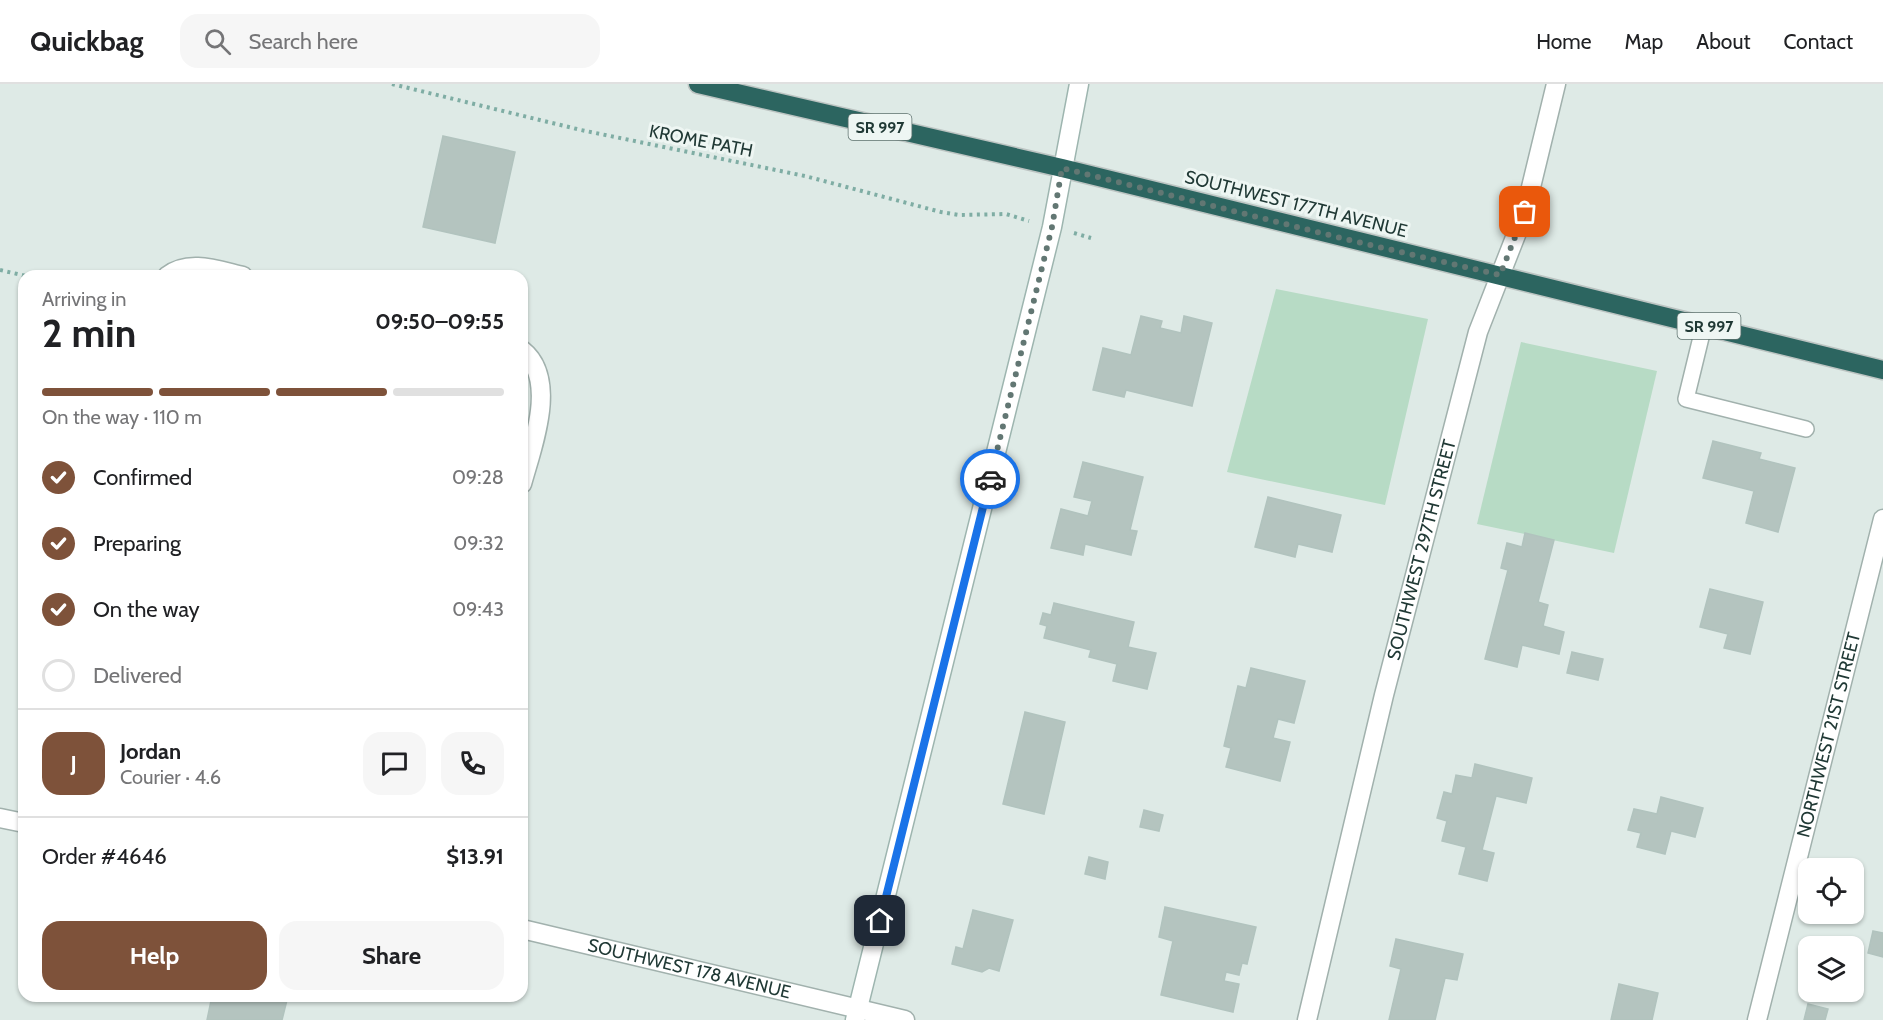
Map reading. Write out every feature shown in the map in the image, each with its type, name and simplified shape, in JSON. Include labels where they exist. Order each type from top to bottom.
[{"type":"highway","name":"SOUTHWEST 177TH AVENUE","points":[[698,84],[1062,168],[1883,370]]},
{"type":"street","points":[[857,1014],[1052,227],[1079,84]]},
{"type":"street","name":"SOUTHWEST 297TH STREET","points":[[1306,1020],[1384,695],[1475,343],[1525,212],[1556,84]]},
{"type":"street","points":[[178,270],[183,267],[211,270]]},
{"type":"street","points":[[528,358],[534,365],[542,404],[528,460]]},
{"type":"street","name":"NORTHWEST 21ST STREET","points":[[1757,1020],[1883,519]]},
{"type":"street","points":[[0,818],[18,822]]},
{"type":"street","name":"SOUTHWEST 178 AVENUE","points":[[528,931],[857,1014],[905,1020]]},
{"type":"lane","points":[[1704,325],[1686,399],[1806,429]]},
{"type":"path","name":"KROME PATH","points":[[392,84],[581,130],[805,176],[941,212],[959,215],[1006,214]]},
{"type":"path","points":[[0,270],[18,274]]},
{"type":"green space","points":[[1276,289],[1428,319],[1385,505],[1227,472]]},
{"type":"green space","points":[[1521,342],[1657,371],[1614,553],[1477,524]]},
{"type":"building","points":[[443,136],[515,152],[495,243],[423,227]]},
{"type":"building","points":[[1141,316],[1162,321],[1160,328],[1181,333],[1184,316],[1212,323],[1192,406],[1126,390],[1124,397],[1093,390],[1103,348],[1131,355]]},
{"type":"building","points":[[1713,441],[1761,453],[1759,459],[1795,468],[1778,532],[1746,523],[1754,491],[1703,478]]},
{"type":"building","points":[[1083,462],[1143,477],[1130,530],[1137,531],[1131,555],[1085,544],[1083,555],[1051,548],[1061,509],[1088,516],[1092,501],[1074,497]]},
{"type":"building","points":[[1268,497],[1341,515],[1332,552],[1298,544],[1295,557],[1255,547]]},
{"type":"building","points":[[1525,533],[1554,540],[1538,602],[1548,605],[1543,626],[1564,632],[1559,654],[1522,645],[1517,667],[1485,659],[1508,570],[1501,568],[1507,543],[1522,547]]},
{"type":"building","points":[[1710,589],[1763,602],[1750,654],[1724,648],[1728,634],[1700,627]]},
{"type":"building","points":[[1054,603],[1134,622],[1128,647],[1156,653],[1147,689],[1113,681],[1117,664],[1089,657],[1091,650],[1044,638],[1047,626],[1040,624],[1043,613],[1051,615]]},
{"type":"building","points":[[1572,652],[1603,659],[1598,680],[1567,673]]},
{"type":"building","points":[[1251,668],[1305,681],[1294,723],[1278,719],[1273,738],[1290,742],[1280,781],[1226,767],[1231,748],[1224,746],[1238,686],[1246,688]]},
{"type":"building","points":[[1025,712],[1065,722],[1044,814],[1003,804]]},
{"type":"building","points":[[1475,764],[1532,778],[1526,803],[1496,796],[1482,850],[1494,853],[1487,881],[1459,874],[1466,847],[1442,841],[1447,821],[1437,818],[1444,792],[1452,794],[1456,775],[1472,778]]},
{"type":"building","points":[[1661,797],[1703,808],[1695,837],[1671,831],[1665,854],[1637,847],[1641,833],[1628,830],[1634,809],[1657,814]]},
{"type":"building","points":[[1144,810],[1163,815],[1159,831],[1140,827]]},
{"type":"building","points":[[1089,857],[1108,862],[1105,879],[1085,874]]},
{"type":"building","points":[[1165,907],[1256,927],[1247,964],[1242,963],[1239,975],[1226,972],[1224,981],[1239,984],[1233,1012],[1161,995],[1173,941],[1159,937]]},
{"type":"building","points":[[973,910],[1013,920],[999,971],[989,968],[982,972],[952,964],[956,947],[963,949]]},
{"type":"building","points":[[1873,931],[1883,933],[1883,957],[1868,953]]},
{"type":"building","points":[[1396,939],[1463,954],[1457,980],[1445,978],[1435,1020],[1389,1020],[1401,969],[1390,966]]},
{"type":"building","points":[[1619,984],[1658,993],[1652,1020],[1611,1020]]},
{"type":"building","points":[[211,1002],[286,1002],[282,1020],[207,1020]]},
{"type":"building","points":[[1808,1004],[1828,1009],[1825,1020],[1804,1020]]},
{"type":"way so far","points":[[990,479],[1052,227],[1062,168],[1349,240],[1500,275],[1525,212]]},
{"type":"route","points":[[880,921],[990,479]]}]
